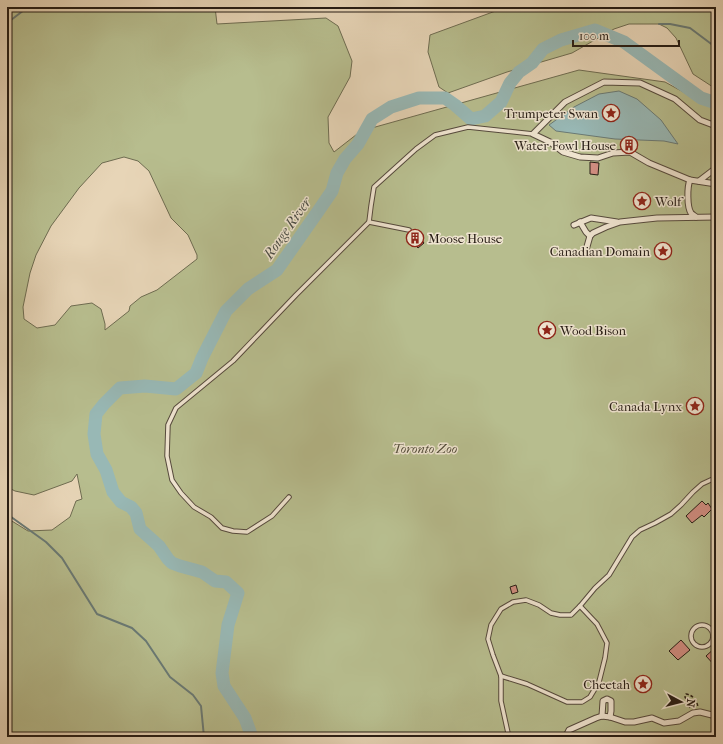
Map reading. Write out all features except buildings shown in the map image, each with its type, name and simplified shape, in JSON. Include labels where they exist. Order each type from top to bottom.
[{"type":"street","points":[[716,126],[700,120],[675,99],[640,83],[604,82],[565,102],[533,134],[550,142],[563,152],[580,157],[598,158],[613,153],[630,152],[649,163],[690,180],[716,184]]},
{"type":"street","points":[[699,181],[716,168]]},
{"type":"street","points":[[690,180],[688,185],[690,209],[692,214],[696,217]]},
{"type":"street","points":[[586,250],[590,236],[606,227],[620,222],[657,218],[716,217]]},
{"type":"street","points":[[574,225],[591,218],[620,222]]},
{"type":"street","points":[[580,222],[590,236]]},
{"type":"street","points":[[602,716],[603,701],[607,699],[611,701],[610,717]]},
{"type":"street","points":[[566,737],[569,730],[602,716],[625,722],[634,722],[652,718],[664,723],[679,721],[693,713],[700,712],[716,716]]},
{"type":"lane","points":[[289,498],[272,516],[247,532],[233,531],[222,528],[211,517],[194,507],[181,493],[172,480],[167,456],[168,425],[176,408],[233,361],[369,222],[370,206],[374,187],[416,149],[435,135],[468,127],[533,134]]},
{"type":"lane","points":[[369,222],[409,230]]},
{"type":"lane","points":[[508,737],[501,701],[502,676],[488,639],[491,625],[501,609],[513,602],[526,600],[539,605],[551,613],[571,615],[594,588],[609,575],[632,537],[640,530],[671,514],[702,484],[716,477]]},
{"type":"lane","points":[[502,676],[527,684],[567,702],[582,702],[590,697],[599,682],[607,643],[597,624],[580,606]]},
{"type":"lane","points":[[698,625],[706,625],[715,634],[710,644],[704,647],[694,644],[691,638],[692,630],[698,625]]},
{"type":"path","points":[[693,713],[686,700],[686,694],[690,695],[697,701],[700,712]]},
{"type":"green space","name":"Toronto Zoo","points":[[7,7],[215,7],[217,24],[326,18],[338,26],[352,61],[350,77],[328,117],[329,143],[334,152],[361,131],[579,70],[665,82],[716,110],[716,737],[7,737],[7,518],[28,531],[52,530],[70,517],[76,501],[82,499],[77,474],[72,481],[34,495],[15,491],[7,487]],"holes":[[[124,157],[138,161],[149,171],[171,218],[188,235],[197,255],[197,259],[157,290],[141,297],[130,306],[129,311],[105,330],[101,309],[92,303],[71,306],[55,325],[37,328],[24,319],[23,307],[30,273],[36,255],[51,226],[79,188],[102,163]]]},
{"type":"green space","points":[[501,7],[716,7],[716,89],[693,74],[676,38],[667,28],[659,24],[629,24],[614,29],[572,53],[507,72],[448,93],[439,87],[428,52],[430,35],[501,9]]},
{"type":"water","points":[[619,91],[637,99],[661,120],[678,144],[664,141],[615,139],[556,131],[549,125],[574,107],[599,94]]},
{"type":"waterway","points":[[7,21],[11,20],[28,7]]},
{"type":"waterway","points":[[659,24],[670,24],[690,28],[716,47]]},
{"type":"waterway","name":"Rouge River","points":[[252,737],[245,718],[224,686],[222,673],[228,625],[238,593],[226,582],[215,581],[202,572],[172,563],[159,546],[140,529],[136,513],[131,507],[121,502],[113,492],[106,470],[97,454],[94,434],[96,414],[120,388],[145,386],[176,389],[196,373],[226,311],[248,289],[277,270],[332,191],[337,173],[345,159],[358,144],[372,119],[391,107],[419,98],[445,98],[471,119],[485,116],[501,102],[510,83],[519,72],[532,63],[543,49],[561,40],[595,30],[624,42],[701,98],[716,103]]},
{"type":"waterway","points":[[7,514],[46,542],[62,558],[97,614],[132,628],[146,641],[170,677],[193,695],[201,706],[204,737]]},
{"type":"place","name":"Trumpeter Swan","points":[[611,113]]},
{"type":"place","name":"Water Fowl House","points":[[629,145]]},
{"type":"place","name":"Wolf","points":[[642,201]]},
{"type":"place","name":"Moose House","points":[[415,238]]},
{"type":"place","name":"Canadian Domain","points":[[663,251]]},
{"type":"place","name":"Wood Bison","points":[[547,330]]},
{"type":"place","name":"Canada Lynx","points":[[695,406]]},
{"type":"place","name":"Cheetah","points":[[643,684]]}]
